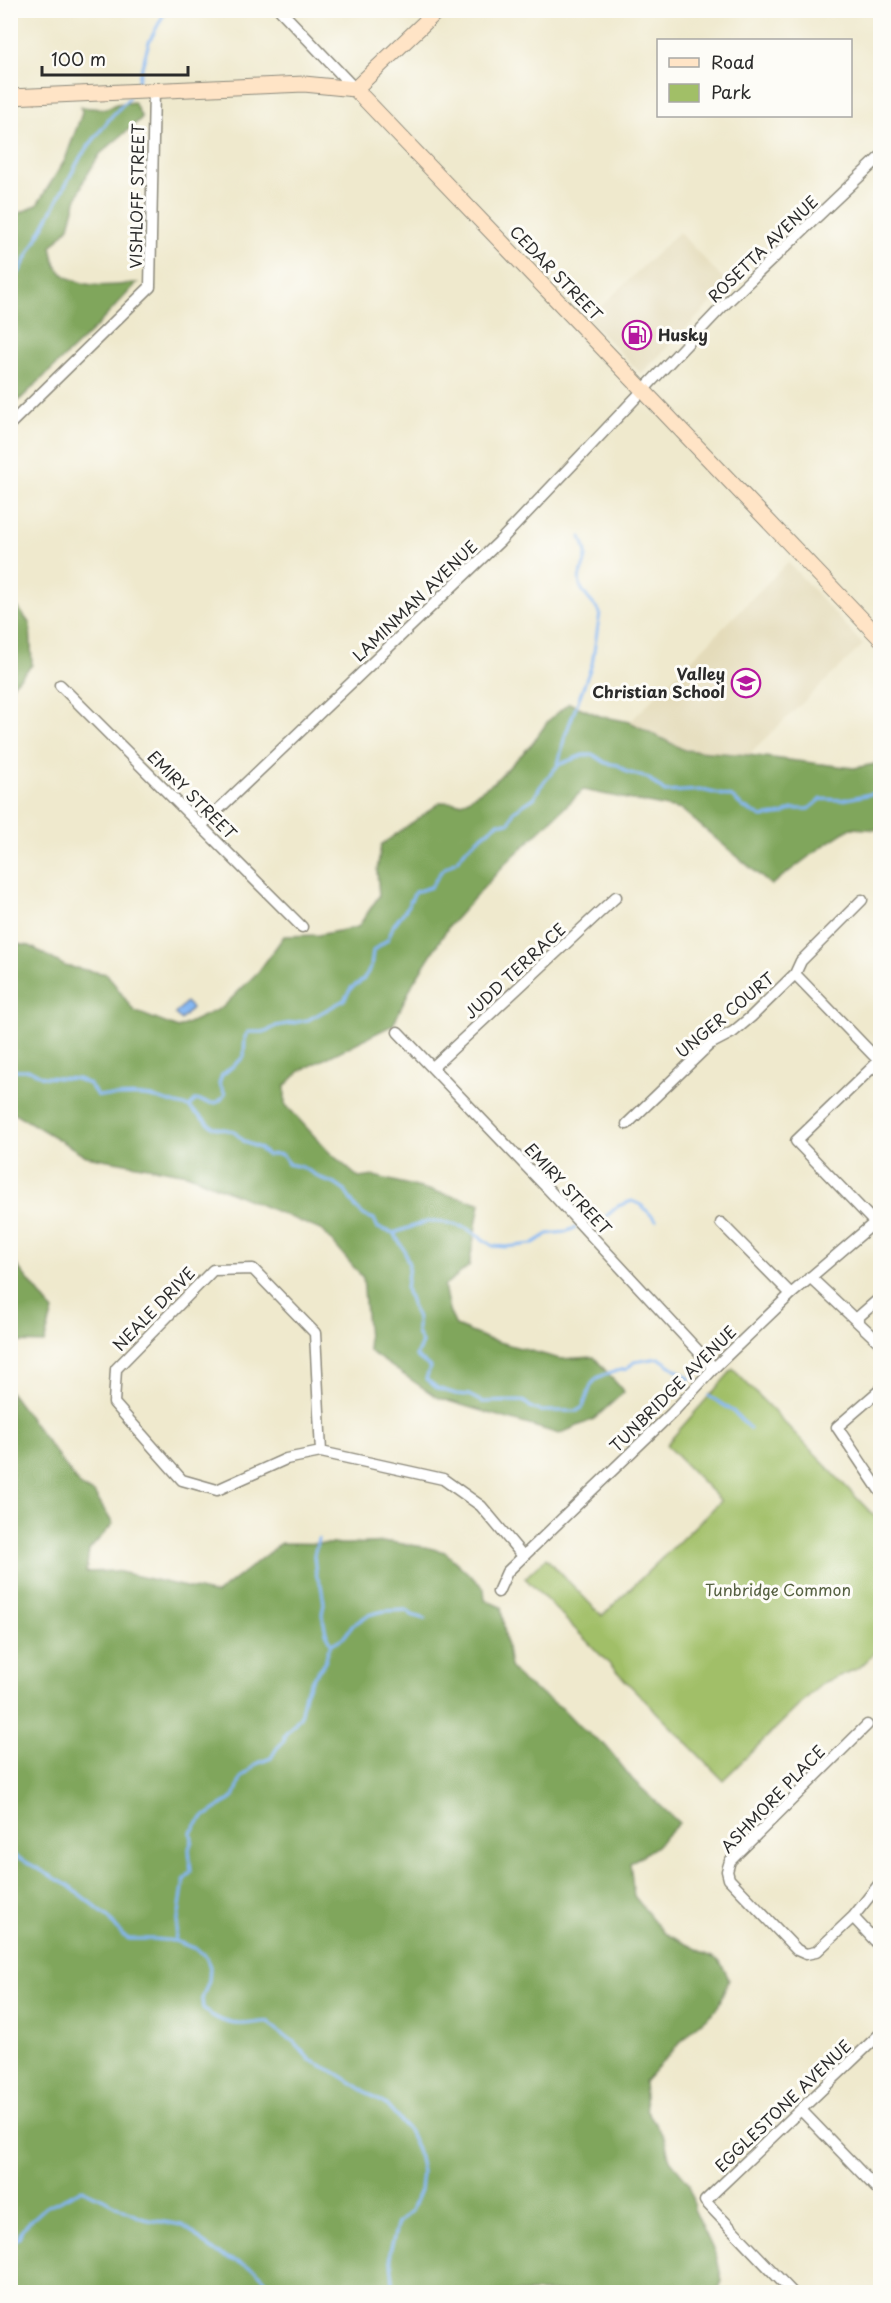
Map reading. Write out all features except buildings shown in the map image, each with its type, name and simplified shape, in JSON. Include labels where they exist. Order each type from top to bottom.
[{"type":"main road","points":[[10,97],[304,84],[356,89],[438,10]]},
{"type":"main road","name":"CEDAR STREET","points":[[356,89],[880,638]]},
{"type":"street","name":"CEDAR STREET","points":[[280,10],[356,89]]},
{"type":"street","name":"VISHLOFF STREET","points":[[10,424],[150,287],[154,90]]},
{"type":"street","name":"ROSETTA AVENUE","points":[[643,390],[722,307],[880,158]]},
{"type":"street","name":"LAMINMAN AVENUE","points":[[201,826],[499,542],[643,390]]},
{"type":"street","name":"EMIRY STREET","points":[[60,685],[302,927]]},
{"type":"street","name":"JUDD TERRACE","points":[[434,1067],[616,897]]},
{"type":"street","name":"UNGER COURT","points":[[627,1124],[710,1044],[733,1032],[751,1017],[795,974],[801,961],[862,900]]},
{"type":"street","points":[[795,974],[880,1061],[796,1141],[878,1221]]},
{"type":"street","name":"EMIRY STREET","points":[[398,1032],[434,1067],[714,1368]]},
{"type":"street","name":"TUNBRIDGE AVENUE","points":[[498,1592],[507,1572],[672,1413],[714,1368],[791,1294],[878,1221]]},
{"type":"street","points":[[721,1223],[791,1294]]},
{"type":"street","name":"NEALE DRIVE","points":[[321,1452],[315,1333],[253,1269],[213,1270],[116,1369],[114,1404],[182,1480],[217,1490],[286,1460],[321,1452],[443,1479],[481,1506],[523,1556]]},
{"type":"street","points":[[810,1277],[880,1343]]},
{"type":"street","points":[[856,1319],[880,1298]]},
{"type":"street","points":[[880,1390],[837,1427],[880,1491]]},
{"type":"street","name":"ASHMORE PLACE","points":[[854,1917],[816,1952],[806,1954],[797,1950],[729,1879],[727,1871],[730,1861],[867,1725]]},
{"type":"street","points":[[880,1883],[854,1917],[880,1946]]},
{"type":"street","name":"EGGLESTONE AVENUE","points":[[792,2292],[705,2200],[880,2034]]},
{"type":"street","points":[[801,2110],[880,2192]]},
{"type":"shaded area","points":[[679,232],[729,285],[641,374],[588,319]]},
{"type":"shaded area","name":"Valley Christian School","points":[[788,562],[863,645],[748,755],[683,749],[630,722]]},
{"type":"green space","points":[[134,102],[142,118],[100,154],[84,180],[69,227],[51,247],[57,268],[75,281],[96,285],[137,283],[96,327],[11,408],[11,217],[37,205],[65,160],[82,113],[81,107],[104,109],[116,104]]},
{"type":"green space","points":[[10,586],[16,605],[30,624],[32,665],[11,687]]},
{"type":"green space","points":[[569,703],[600,716],[630,722],[684,750],[854,768],[880,763],[880,830],[851,828],[771,885],[682,810],[583,790],[505,864],[449,926],[413,983],[393,1025],[300,1071],[285,1086],[285,1104],[328,1151],[359,1178],[374,1176],[480,1203],[469,1266],[444,1286],[449,1310],[456,1326],[488,1339],[560,1359],[594,1357],[624,1392],[594,1419],[559,1434],[438,1398],[369,1351],[363,1278],[323,1231],[187,1174],[86,1156],[11,1111],[10,943],[30,946],[65,966],[107,974],[134,1011],[178,1028],[223,1007],[259,971],[284,936],[318,935],[358,927],[379,896],[377,871],[381,845],[441,802],[462,803],[493,783],[532,744],[548,721]]},
{"type":"green space","points":[[10,1257],[53,1311],[44,1343],[11,1342]]},
{"type":"green space","name":"Tunbridge Common","points":[[733,1369],[880,1522],[880,1648],[859,1668],[822,1683],[723,1780],[525,1578],[546,1558],[602,1616],[721,1501],[666,1445]]},
{"type":"green space","points":[[10,1392],[81,1487],[94,1493],[113,1524],[89,1550],[86,1572],[116,1571],[216,1594],[281,1543],[390,1542],[445,1552],[484,1588],[485,1600],[501,1607],[510,1667],[523,1682],[562,1708],[581,1728],[606,1746],[633,1780],[679,1823],[655,1847],[630,1863],[634,1896],[664,1933],[720,1961],[729,1979],[717,2009],[692,2030],[644,2082],[646,2110],[664,2137],[670,2160],[690,2184],[694,2209],[717,2258],[722,2281],[718,2292],[11,2292]]},
{"type":"water","points":[[186,1002],[192,1008],[181,1020],[175,1014]]},
{"type":"waterway","points":[[136,88],[149,42],[166,10]]},
{"type":"waterway","points":[[10,289],[81,156],[129,98]]},
{"type":"waterway","points":[[558,765],[565,736],[592,664],[600,613],[580,585],[586,555],[581,537]]},
{"type":"waterway","points":[[10,1070],[30,1070],[43,1077],[77,1079],[89,1084],[97,1095],[150,1097],[190,1107],[195,1100],[219,1102],[225,1094],[219,1083],[222,1075],[244,1057],[245,1037],[248,1032],[266,1032],[276,1026],[308,1020],[344,1000],[351,988],[363,980],[371,967],[373,951],[388,939],[393,926],[407,908],[415,892],[431,887],[442,870],[458,860],[467,848],[498,823],[509,823],[514,811],[534,798],[558,765],[583,755],[594,755],[606,763],[618,765],[627,772],[648,778],[665,792],[702,790],[732,797],[743,807],[762,817],[783,814],[792,809],[809,809],[821,799],[842,800],[880,792]]},
{"type":"waterway","points":[[190,1108],[213,1127],[233,1131],[245,1142],[259,1148],[267,1155],[282,1156],[288,1164],[302,1167],[335,1184],[345,1191],[356,1208],[365,1216],[374,1219],[378,1228],[394,1233],[404,1250],[409,1265],[406,1289],[417,1319],[417,1333],[422,1343],[416,1356],[430,1367],[426,1379],[437,1388],[456,1394],[469,1395],[482,1402],[523,1401],[540,1411],[577,1411],[583,1407],[591,1385],[597,1378],[627,1369],[634,1362],[659,1358],[690,1379]]},
{"type":"waterway","points":[[602,1220],[618,1206],[632,1201],[641,1205],[656,1220]]},
{"type":"waterway","points":[[394,1233],[428,1221],[448,1223],[466,1228],[493,1246],[506,1247],[532,1244],[548,1234],[575,1228]]},
{"type":"waterway","points":[[709,1396],[733,1411],[750,1429]]},
{"type":"waterway","points":[[318,1539],[314,1555],[316,1574],[321,1585],[324,1603],[322,1614],[326,1633],[332,1644]]},
{"type":"waterway","points":[[175,1940],[184,1880],[191,1872],[189,1849],[192,1840],[191,1832],[201,1819],[234,1797],[241,1778],[256,1764],[271,1758],[284,1741],[284,1736],[300,1717],[305,1693],[314,1676],[325,1663],[332,1644],[344,1637],[353,1625],[368,1615],[384,1611],[406,1610],[412,1615],[425,1619]]},
{"type":"waterway","points":[[10,1853],[69,1886],[108,1917],[122,1935],[129,1939],[175,1941],[197,1949],[206,1957],[210,1967],[209,1981],[202,1999],[203,2009],[227,2022],[244,2024],[269,2022],[282,2035],[293,2041],[310,2060],[335,2072],[386,2105],[408,2130],[417,2149],[422,2172],[420,2190],[411,2211],[398,2223],[390,2251],[394,2292]]},
{"type":"waterway","points":[[10,2243],[19,2238],[22,2229],[46,2207],[83,2189],[140,2217],[185,2227],[209,2248],[256,2271],[263,2278],[269,2292]]},
{"type":"place","name":"Husky","points":[[637,335]]},
{"type":"place","name":"Valley Christian School","points":[[746,683]]}]
